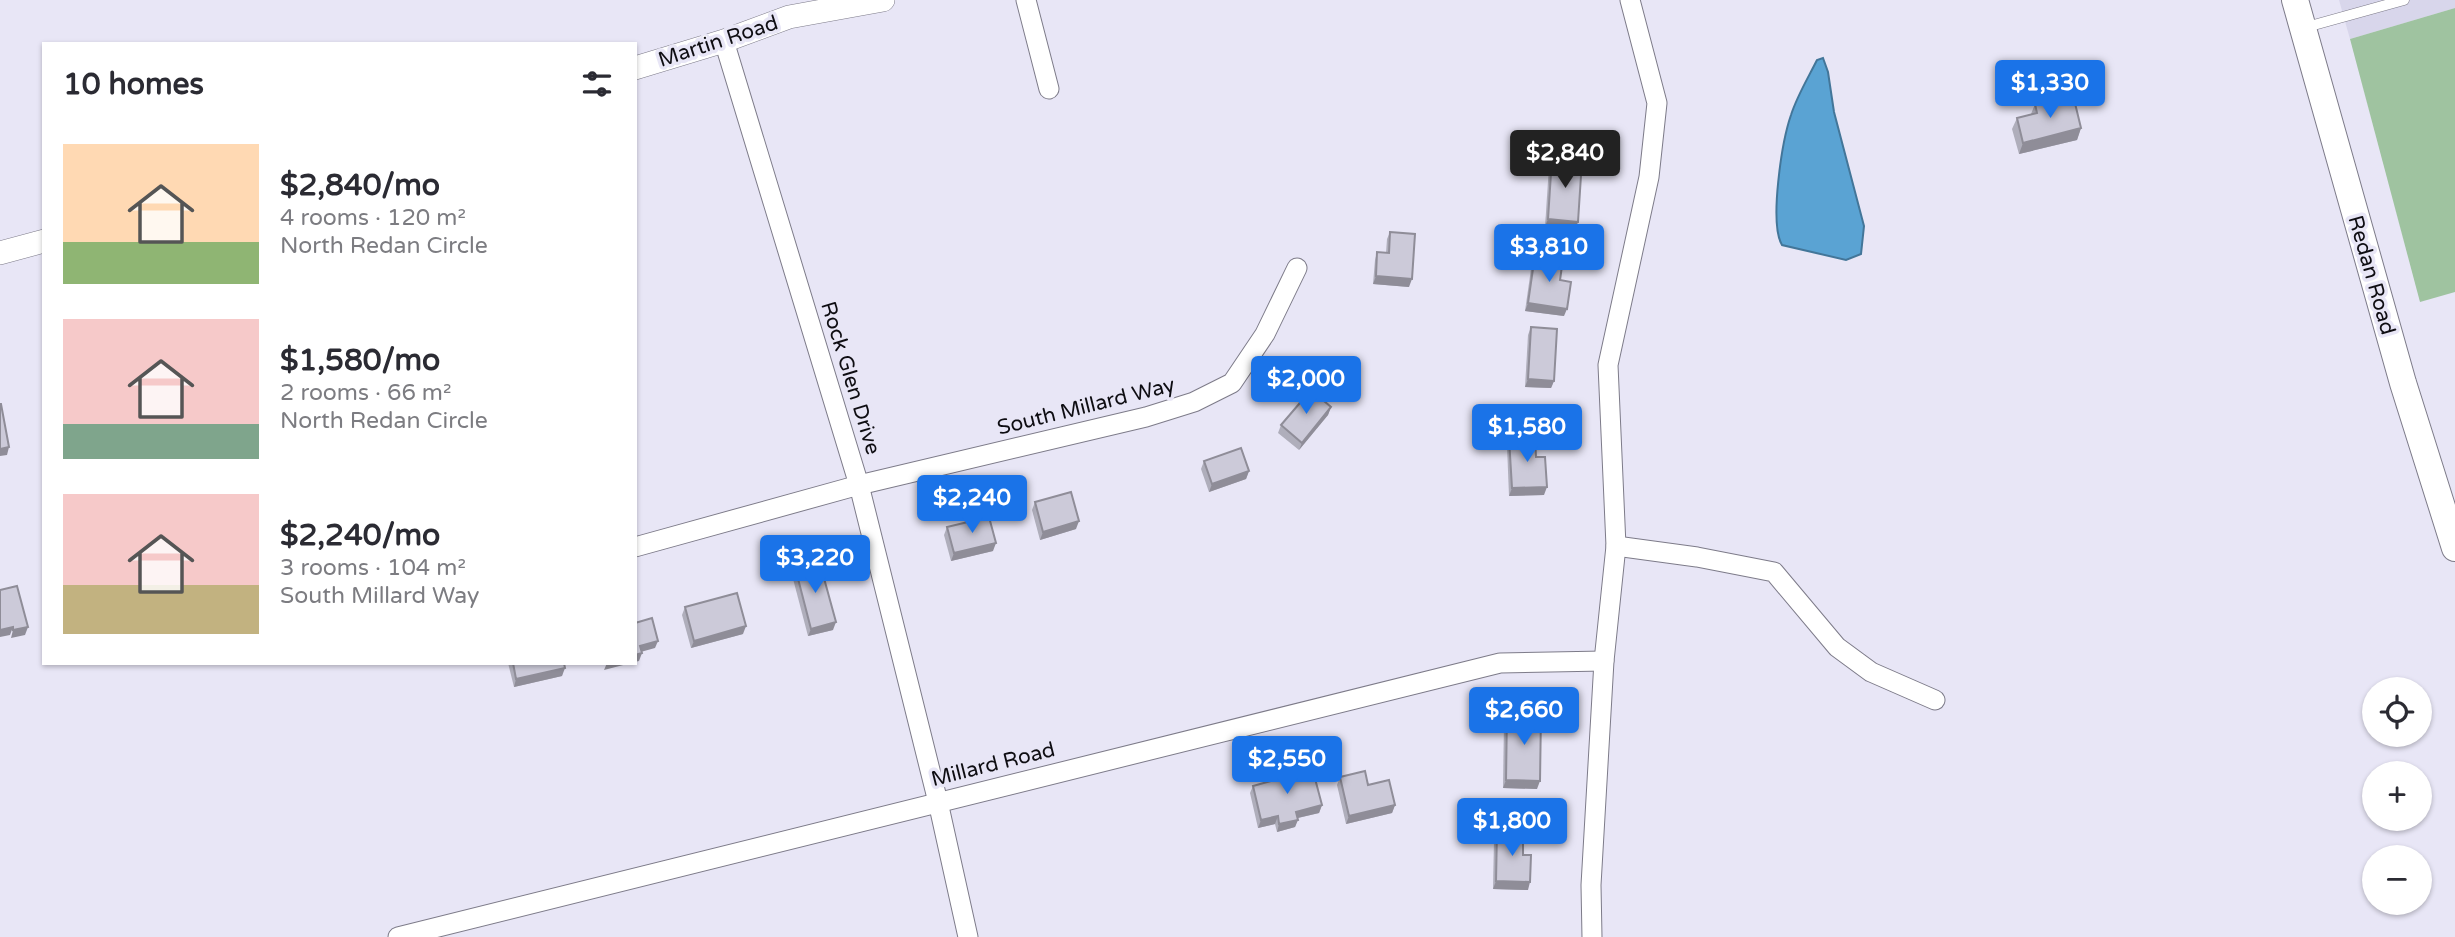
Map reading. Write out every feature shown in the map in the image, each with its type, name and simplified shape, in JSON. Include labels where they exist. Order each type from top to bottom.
[{"type":"main road","name":"Redan Road","points":[[2295,0],[2403,383],[2453,532]]},
{"type":"street","name":"Martin Road","points":[[637,67],[789,18],[883,0]]},
{"type":"street","points":[[1026,0],[1049,89]]},
{"type":"street","points":[[1591,937],[1591,885],[1604,661],[1616,546],[1608,365],[1649,177],[1657,103],[1630,0]]},
{"type":"street","name":"Rock Glen Drive","points":[[724,41],[859,485],[938,802],[968,937]]},
{"type":"street","points":[[0,253],[42,242]]},
{"type":"street","name":"South Millard Way","points":[[637,546],[859,485],[1146,417],[1194,402],[1232,383],[1265,334],[1297,268]]},
{"type":"street","points":[[1616,546],[1697,557],[1774,572],[1837,648],[1871,672],[1935,701]]},
{"type":"street","name":"Millard Road","points":[[398,937],[1500,663],[1604,661]]},
{"type":"lane","points":[[2303,28],[2404,0]]},
{"type":"shaded area","points":[[2339,0],[2455,0],[2455,8],[2350,39]]},
{"type":"green space","points":[[2455,8],[2455,292],[2420,302],[2350,39]]},
{"type":"water","points":[[1823,58],[1828,72],[1834,112],[1864,226],[1861,254],[1846,260],[1782,245],[1778,234],[1778,182],[1787,127],[1793,108],[1817,60]]},
{"type":"building","points":[[2073,95],[2081,128],[2023,143],[2017,118],[2037,113],[2035,104]]},
{"type":"building","points":[[1552,158],[1582,160],[1578,222],[1548,219]]},
{"type":"building","points":[[1390,232],[1415,234],[1412,279],[1376,276],[1377,252],[1389,253]]},
{"type":"building","points":[[1535,255],[1563,259],[1560,280],[1571,282],[1567,309],[1528,303]]},
{"type":"building","points":[[1531,327],[1557,329],[1554,381],[1528,379]]},
{"type":"building","points":[[1311,390],[1331,407],[1302,443],[1281,425]]},
{"type":"building","points":[[0,404],[9,447],[0,449]]},
{"type":"building","points":[[1535,437],[1536,457],[1545,457],[1547,487],[1512,488],[1509,438]]},
{"type":"building","points":[[1241,448],[1249,471],[1212,484],[1204,461]]},
{"type":"building","points":[[1071,492],[1079,521],[1043,532],[1035,502]]},
{"type":"building","points":[[989,517],[996,543],[954,553],[947,527]]},
{"type":"building","points":[[819,560],[836,622],[811,629],[795,567]]},
{"type":"building","points":[[17,586],[28,627],[0,630],[0,590]]},
{"type":"building","points":[[737,593],[746,626],[694,641],[685,607]]},
{"type":"building","points":[[652,618],[658,641],[640,646],[642,653],[637,654],[637,622]]},
{"type":"building","points":[[513,665],[564,665],[565,668],[516,679]]},
{"type":"building","points":[[1507,713],[1541,714],[1540,781],[1506,780]]},
{"type":"building","points":[[1295,769],[1297,775],[1313,771],[1322,805],[1296,812],[1298,820],[1279,824],[1278,816],[1261,820],[1253,786],[1271,781],[1270,775]]},
{"type":"building","points":[[1365,771],[1368,785],[1389,780],[1395,805],[1349,816],[1340,777]]},
{"type":"building","points":[[1497,831],[1523,832],[1523,855],[1531,855],[1530,882],[1496,881]]}]
